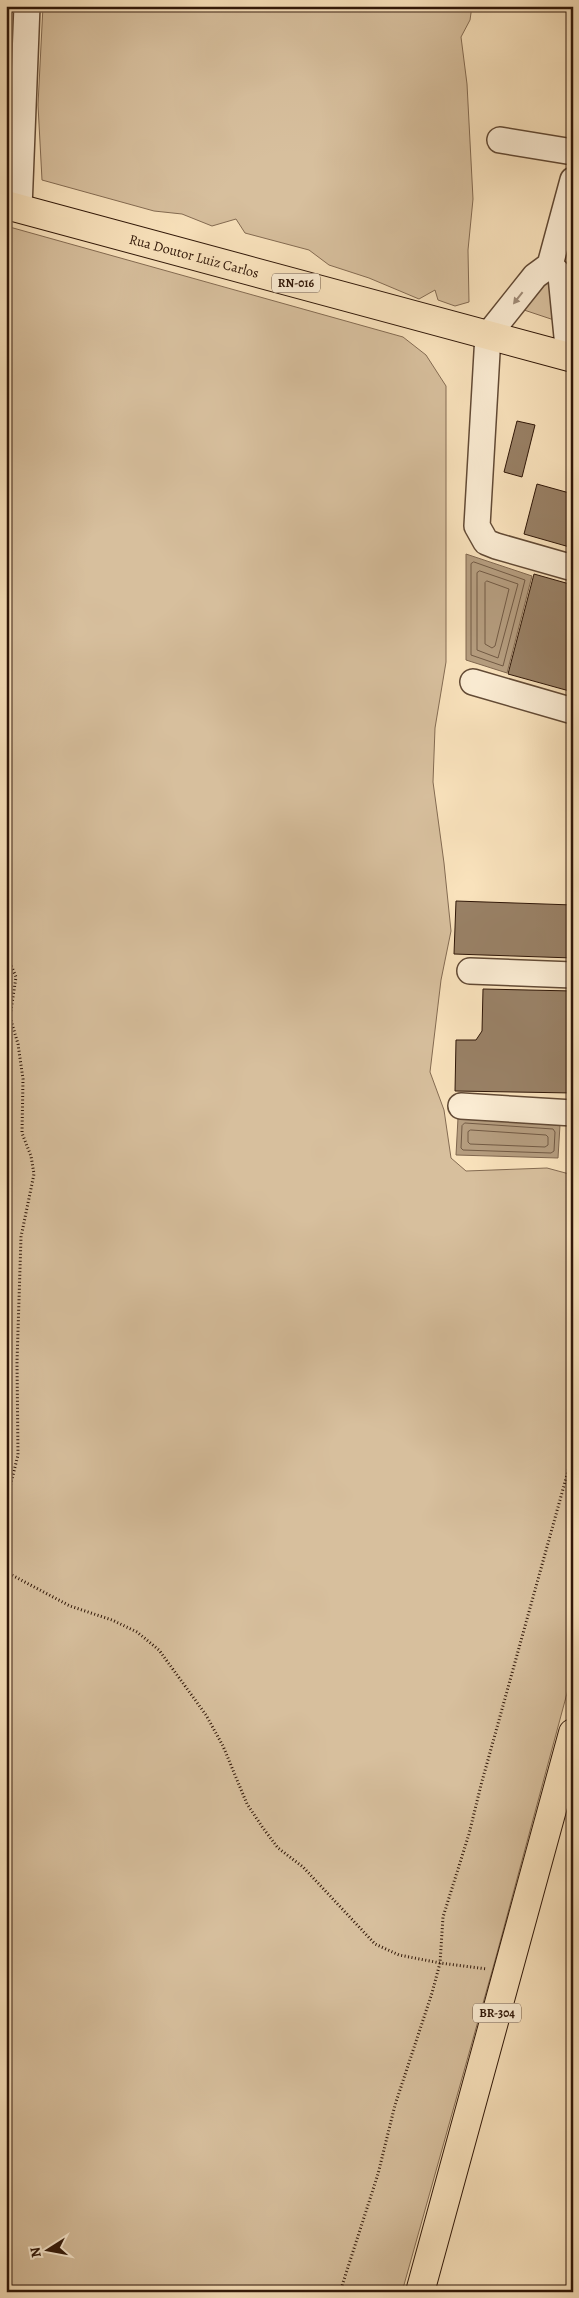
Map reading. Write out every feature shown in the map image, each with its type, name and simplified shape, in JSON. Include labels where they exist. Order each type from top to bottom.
[{"type":"main road","name":"Rua Doutor Luiz Carlos","points":[[13,206],[571,358]]},
{"type":"main road","name":"BR-304","points":[[420,2292],[573,1733]]},
{"type":"street","points":[[13,206],[15,50],[27,6]]},
{"type":"street","points":[[500,140],[573,152]]},
{"type":"street","points":[[573,180],[550,265],[535,276],[488,335],[477,526],[482,536],[491,544],[573,568]]},
{"type":"street","points":[[550,265],[561,276],[571,358]]},
{"type":"street","points":[[473,682],[573,711]]},
{"type":"street","points":[[470,971],[573,975]]},
{"type":"street","points":[[461,1106],[573,1113]]},
{"type":"path","points":[[6,952],[16,977],[10,1017],[18,1044],[23,1079],[22,1133],[31,1156],[34,1174],[21,1237],[18,1342],[18,1454],[6,1503]]},
{"type":"path","points":[[340,2292],[358,2240],[378,2174],[395,2105],[440,1963],[443,1917],[469,1834],[480,1784],[573,1452]]},
{"type":"path","points":[[6,1572],[70,1606],[112,1620],[138,1632],[159,1650],[206,1716],[222,1746],[247,1804],[278,1848],[303,1867],[375,1944],[399,1955],[440,1963],[496,1969]]},
{"type":"shaded area","points":[[43,6],[472,6],[470,20],[461,37],[467,84],[473,199],[468,250],[469,302],[455,306],[438,300],[435,290],[419,299],[369,278],[329,265],[309,250],[245,233],[236,219],[212,226],[182,214],[154,211],[42,180],[38,105]]},
{"type":"shaded area","points":[[6,226],[403,337],[426,355],[446,386],[446,662],[435,728],[433,782],[451,931],[441,980],[430,1072],[444,1110],[451,1158],[466,1171],[547,1168],[573,1175],[573,1671],[496,1957],[402,2292],[6,2292]]},
{"type":"shaded area","points":[[548,278],[557,321],[518,308]]},
{"type":"water","points":[[466,554],[532,576],[507,673],[466,660]]},
{"type":"water","points":[[458,1118],[560,1125],[558,1158],[456,1155]]},
{"type":"building","points":[[517,421],[535,425],[522,477],[504,472]]},
{"type":"building","points":[[537,484],[573,494],[573,548],[524,534]]},
{"type":"building","points":[[534,574],[573,585],[573,692],[508,674]]},
{"type":"building","points":[[456,901],[573,905],[573,958],[454,954]]},
{"type":"building","points":[[483,989],[573,991],[573,1093],[455,1091],[456,1040],[476,1040],[482,1031]]}]
